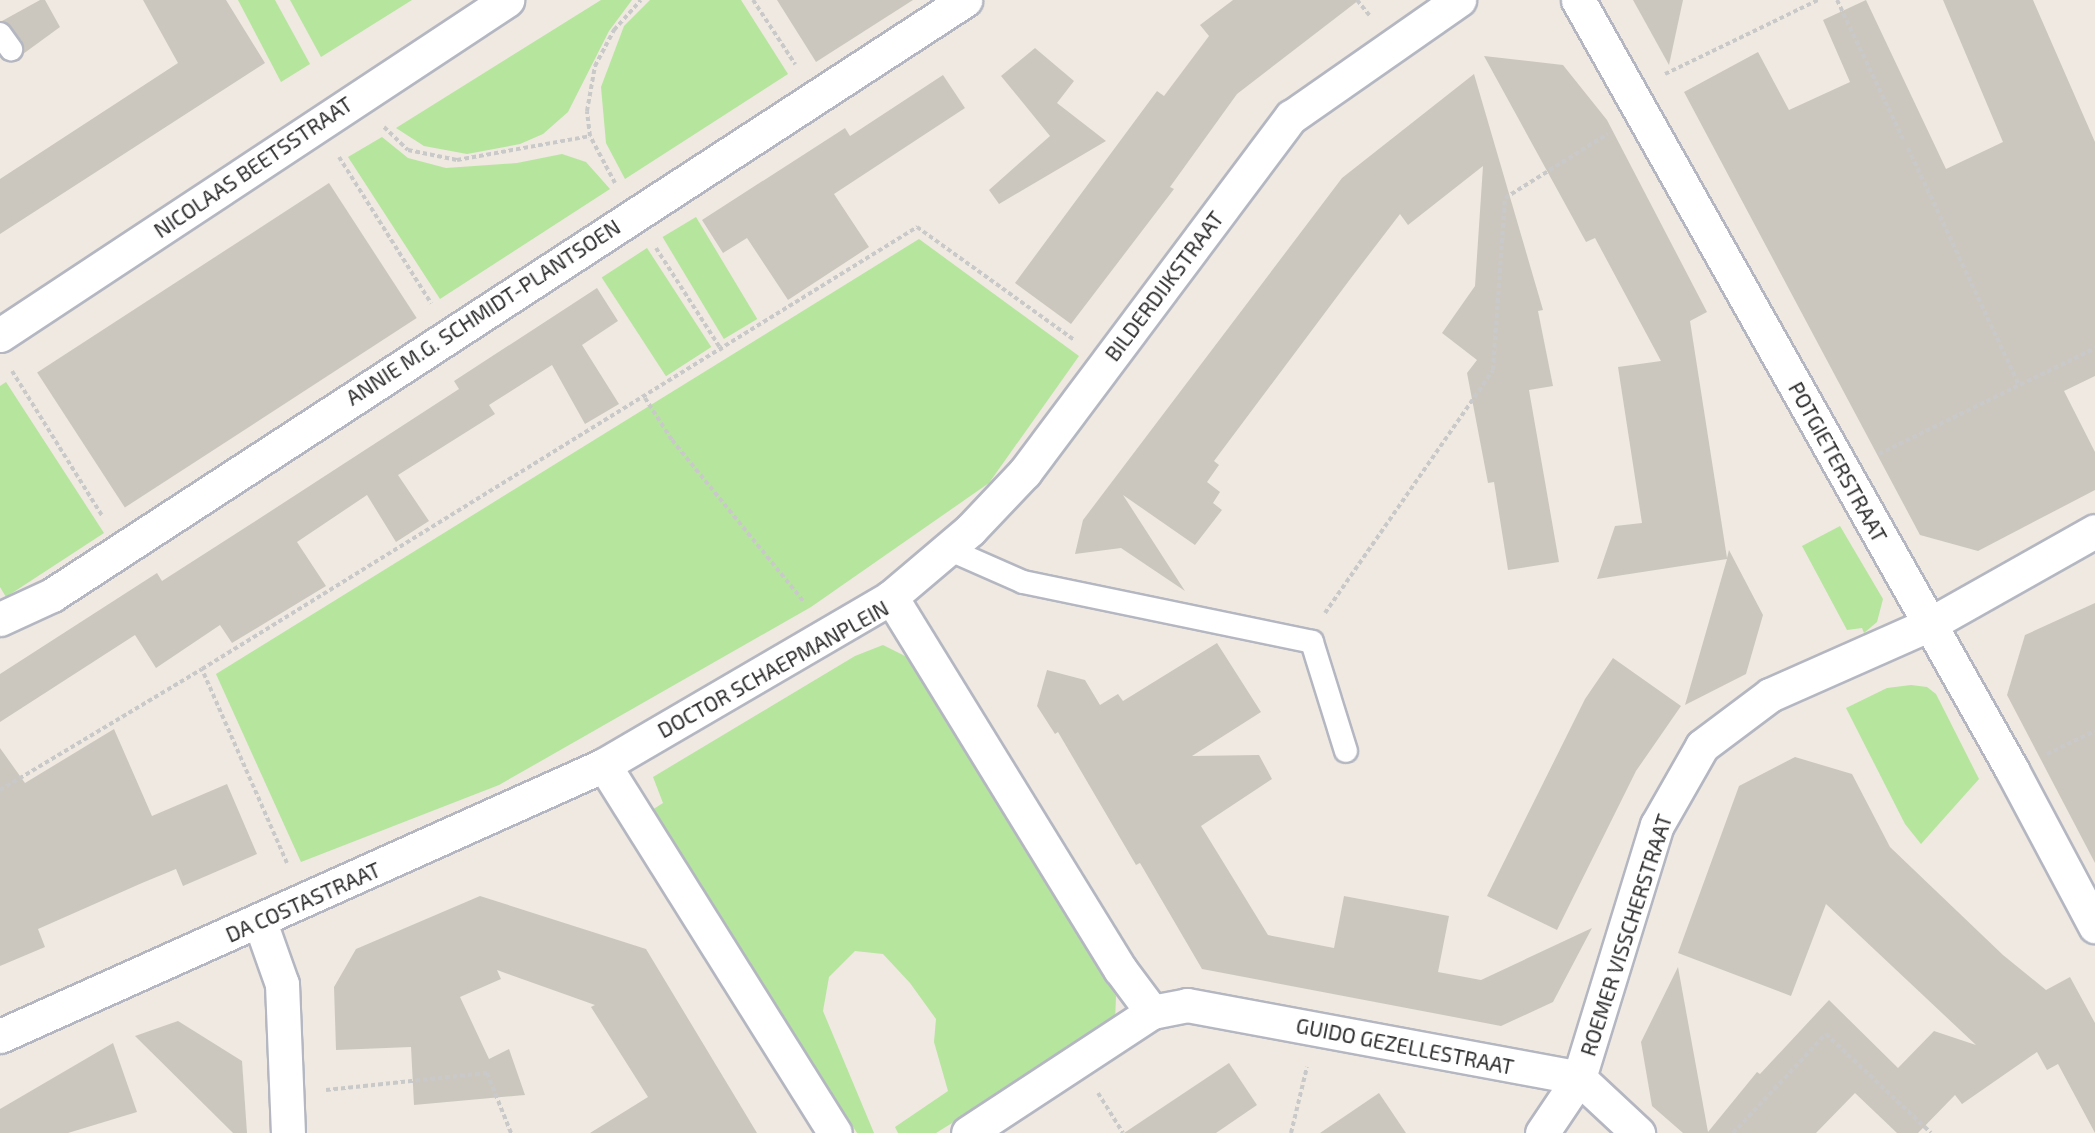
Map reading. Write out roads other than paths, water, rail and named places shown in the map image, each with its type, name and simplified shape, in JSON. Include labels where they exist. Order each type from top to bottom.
[{"type":"street","name":"NICOLAAS BEETSSTRAAT","points":[[3,349],[362,93],[507,0]]},
{"type":"street","name":"ANNIE M.G. SCHMIDT-PLANTSOEN","points":[[0,619],[52,595],[450,333],[965,0]]},
{"type":"street","name":"BILDERDIJKSTRAAT","points":[[891,597],[948,549],[1025,472],[1291,117],[1459,0]]},
{"type":"street","name":"POTGIETERSTRAAT","points":[[1578,0],[2012,770],[2095,926]]},
{"type":"street","name":"ROEMER VISSCHERSTRAAT","points":[[1542,1133],[1579,1078],[1657,825],[1702,746],[1770,695],[1930,624],[2095,531]]},
{"type":"street","name":"DOCTOR SCHAEPMANPLEIN","points":[[604,765],[891,597],[1120,969],[1152,1012]]},
{"type":"street","points":[[604,765],[835,1133]]},
{"type":"street","name":"DA COSTASTRAAT","points":[[0,1036],[260,922],[604,765]]},
{"type":"street","points":[[260,922],[282,984],[288,1133]]},
{"type":"street","name":"GUIDO GEZELLESTRAAT","points":[[1152,1012],[1187,1005],[1579,1078]]},
{"type":"street","points":[[968,1133],[1152,1012]]},
{"type":"street","points":[[1579,1078],[1638,1133]]},
{"type":"lane","points":[[948,549],[1023,582],[1312,642],[1346,752]]}]
